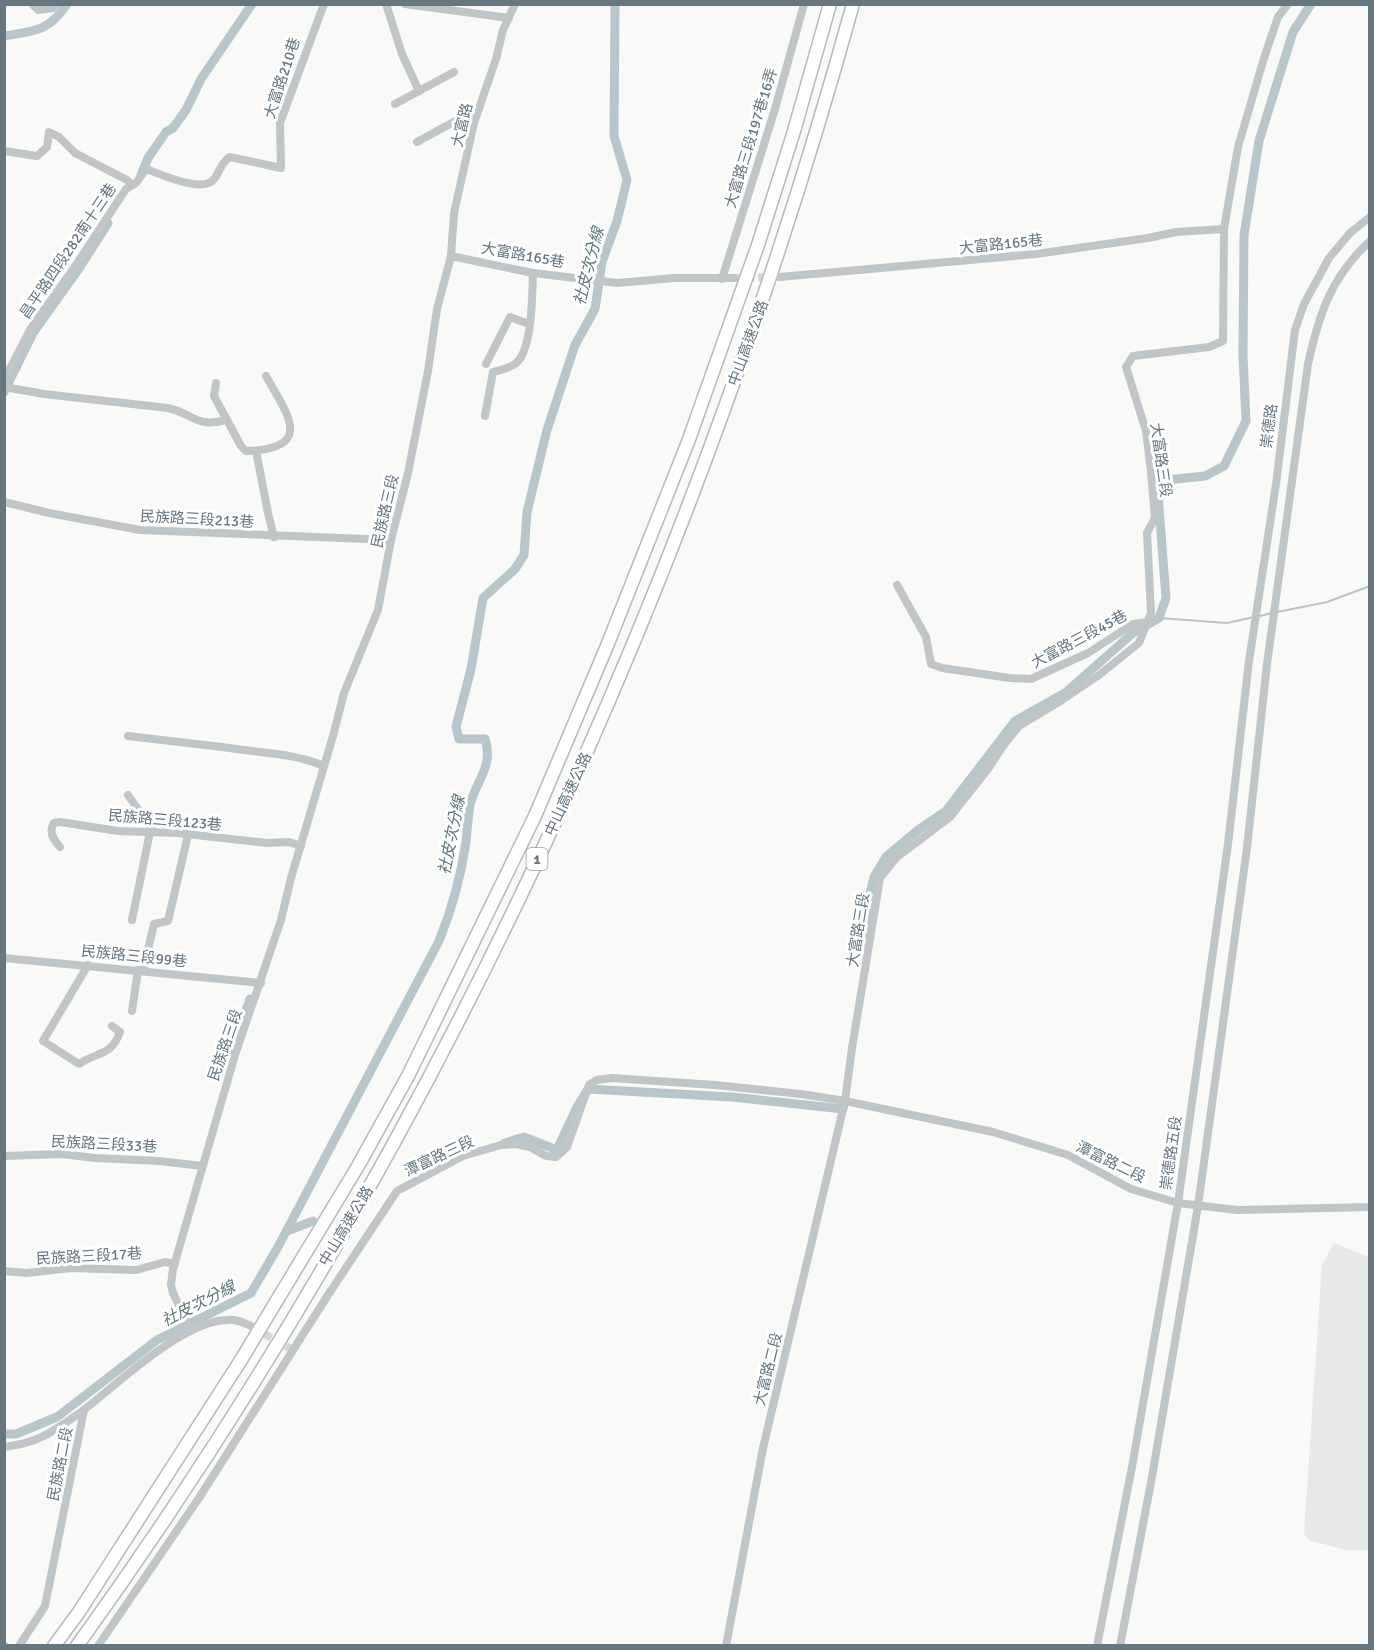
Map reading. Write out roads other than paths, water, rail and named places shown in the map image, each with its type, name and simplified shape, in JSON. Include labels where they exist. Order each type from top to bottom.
[{"type":"highway","name":"中山高速公路","points":[[54,1646],[79,1612],[241,1360],[358,1166],[408,1076],[535,816],[607,646],[688,442],[758,245],[794,131],[830,4]]},
{"type":"highway","name":"中山高速公路","points":[[77,1646],[137,1562],[266,1362],[369,1189],[464,1011],[528,879],[617,685],[709,453],[766,291],[832,82],[853,4]]},
{"type":"street","points":[[32,4],[38,10],[54,8],[56,4]]},
{"type":"street","name":"大富路210巷","points":[[131,184],[136,183],[146,169],[186,184],[208,183],[213,180],[225,159],[230,157],[281,168],[279,123],[324,4]]},
{"type":"street","points":[[386,4],[402,54],[419,91]]},
{"type":"street","points":[[405,4],[508,18]]},
{"type":"street","name":"大富路","points":[[451,256],[454,213],[474,123],[496,59],[503,30],[515,4]]},
{"type":"street","name":"大富路三段197巷16弄","points":[[722,279],[788,69],[804,4]]},
{"type":"street","name":"大富路三段","points":[[845,1101],[880,878],[897,857],[950,817],[1019,726],[1099,675],[1139,643],[1149,622],[1151,613],[1147,533],[1155,518],[1153,494],[1146,431],[1126,367],[1133,356],[1209,347],[1223,341],[1224,229],[1241,136],[1278,17],[1288,4]]},
{"type":"street","points":[[395,104],[454,72]]},
{"type":"street","points":[[417,142],[459,119],[474,123]]},
{"type":"street","name":"昌平路四段282南十三巷","points":[[4,151],[37,156],[47,147],[49,132],[59,137],[75,153],[131,184],[31,328],[4,380]]},
{"type":"street","name":"崇德路","points":[[1248,661],[1276,484],[1295,330],[1304,304],[1329,258],[1350,233],[1370,217]]},
{"type":"street","name":"大富路165巷","points":[[780,277],[1024,255],[1149,238],[1176,232],[1224,229]]},
{"type":"street","name":"崇德路","points":[[1198,1206],[1247,848],[1274,607],[1308,364],[1320,315],[1329,292],[1341,272],[1370,242]]},
{"type":"street","name":"大富路165巷","points":[[451,256],[533,273],[618,283],[674,278],[734,278]]},
{"type":"street","name":"民族路三段","points":[[188,1326],[171,1285],[175,1264],[235,1055],[281,920],[290,880],[344,693],[374,622],[408,474],[429,371],[437,309],[451,256]]},
{"type":"street","points":[[485,416],[493,372],[516,363],[526,349],[533,273]]},
{"type":"street","points":[[486,364],[510,317],[529,324]]},
{"type":"street","points":[[216,383],[214,396],[241,446],[246,451],[256,451],[279,446],[289,439],[292,432],[290,422],[266,376]]},
{"type":"street","points":[[4,387],[44,394],[168,408],[177,410],[198,422],[214,423],[228,420]]},
{"type":"street","points":[[256,451],[274,537]]},
{"type":"street","name":"民族路三段213巷","points":[[4,502],[140,530],[391,540]]},
{"type":"street","name":"大富路三段45巷","points":[[897,585],[926,637],[931,664],[942,668],[1010,678],[1031,679],[1043,676],[1066,662],[1088,653],[1133,624],[1149,622]]},
{"type":"street","name":"崇德路五段","points":[[1097,1646],[1132,1467],[1178,1203],[1228,843],[1248,661]]},
{"type":"street","points":[[128,736],[284,755],[313,761],[324,766]]},
{"type":"street","points":[[128,795],[152,832],[132,920]]},
{"type":"street","name":"民族路三段123巷","points":[[60,847],[51,833],[52,826],[60,822],[118,831],[177,833],[267,843],[289,842],[301,846]]},
{"type":"street","points":[[132,1011],[154,924],[168,921],[188,835]]},
{"type":"street","name":"民族路三段99巷","points":[[4,958],[261,982]]},
{"type":"street","points":[[88,965],[43,1041],[79,1064],[87,1058],[111,1049],[120,1032],[112,1026]]},
{"type":"street","name":"潭富路三段","points":[[98,1646],[199,1498],[397,1191],[463,1156],[501,1145],[516,1144],[530,1147],[546,1156],[556,1157],[567,1147],[584,1095],[589,1085],[597,1080],[612,1078],[726,1086],[845,1101]]},
{"type":"street","name":"潭富路二段","points":[[845,1101],[993,1132],[1068,1155],[1131,1190],[1178,1203],[1237,1210],[1370,1207]]},
{"type":"street","name":"大富路二段","points":[[726,1646],[763,1448],[845,1101]]},
{"type":"street","name":"民族路三段33巷","points":[[4,1156],[62,1154],[202,1166]]},
{"type":"street","points":[[1120,1646],[1152,1477],[1198,1206]]},
{"type":"street","name":"民族路三段17巷","points":[[4,1271],[26,1273],[70,1268],[136,1270],[165,1262],[175,1264]]},
{"type":"street","points":[[188,1326],[225,1319],[238,1320],[253,1327]]},
{"type":"street","name":"民族路二段","points":[[19,1646],[45,1606],[84,1410],[188,1326]]},
{"type":"street","points":[[4,1447],[26,1445],[46,1436],[84,1410]]},
{"type":"waterway","points":[[4,36],[40,29],[54,20],[67,4]]},
{"type":"waterway","points":[[141,175],[148,158],[166,132],[173,128],[186,110],[201,79],[252,4]]},
{"type":"waterway","name":"社皮次分線","points":[[4,1434],[16,1434],[57,1417],[157,1340],[251,1293],[278,1247],[439,941],[459,880],[470,805],[486,766],[485,739],[459,739],[456,727],[471,669],[483,598],[515,569],[524,555],[527,512],[547,430],[575,345],[595,309],[602,262],[617,221],[627,180],[614,136],[615,4]]},
{"type":"waterway","points":[[867,943],[867,906],[874,877],[886,857],[918,830],[946,811],[1015,721],[1065,693],[1134,632],[1159,618],[1166,598],[1157,481],[1205,476],[1224,466],[1246,421],[1243,355],[1244,235],[1259,141],[1293,32],[1311,4]]},
{"type":"waterway","points":[[4,392],[33,333],[108,223]]},
{"type":"waterway","points":[[1277,612],[1327,602],[1370,586]]},
{"type":"waterway","points":[[1260,616],[1272,613]]},
{"type":"waterway","points":[[1159,618],[1227,623],[1254,617]]},
{"type":"waterway","points":[[231,1050],[250,999]]},
{"type":"waterway","points":[[505,1143],[524,1137],[557,1150],[588,1089],[732,1097],[843,1109],[844,1101]]},
{"type":"waterway","points":[[287,1231],[313,1221]]},
{"type":"tunnel","points":[[734,278],[774,277]]},
{"type":"tunnel","points":[[254,1328],[293,1350]]}]
